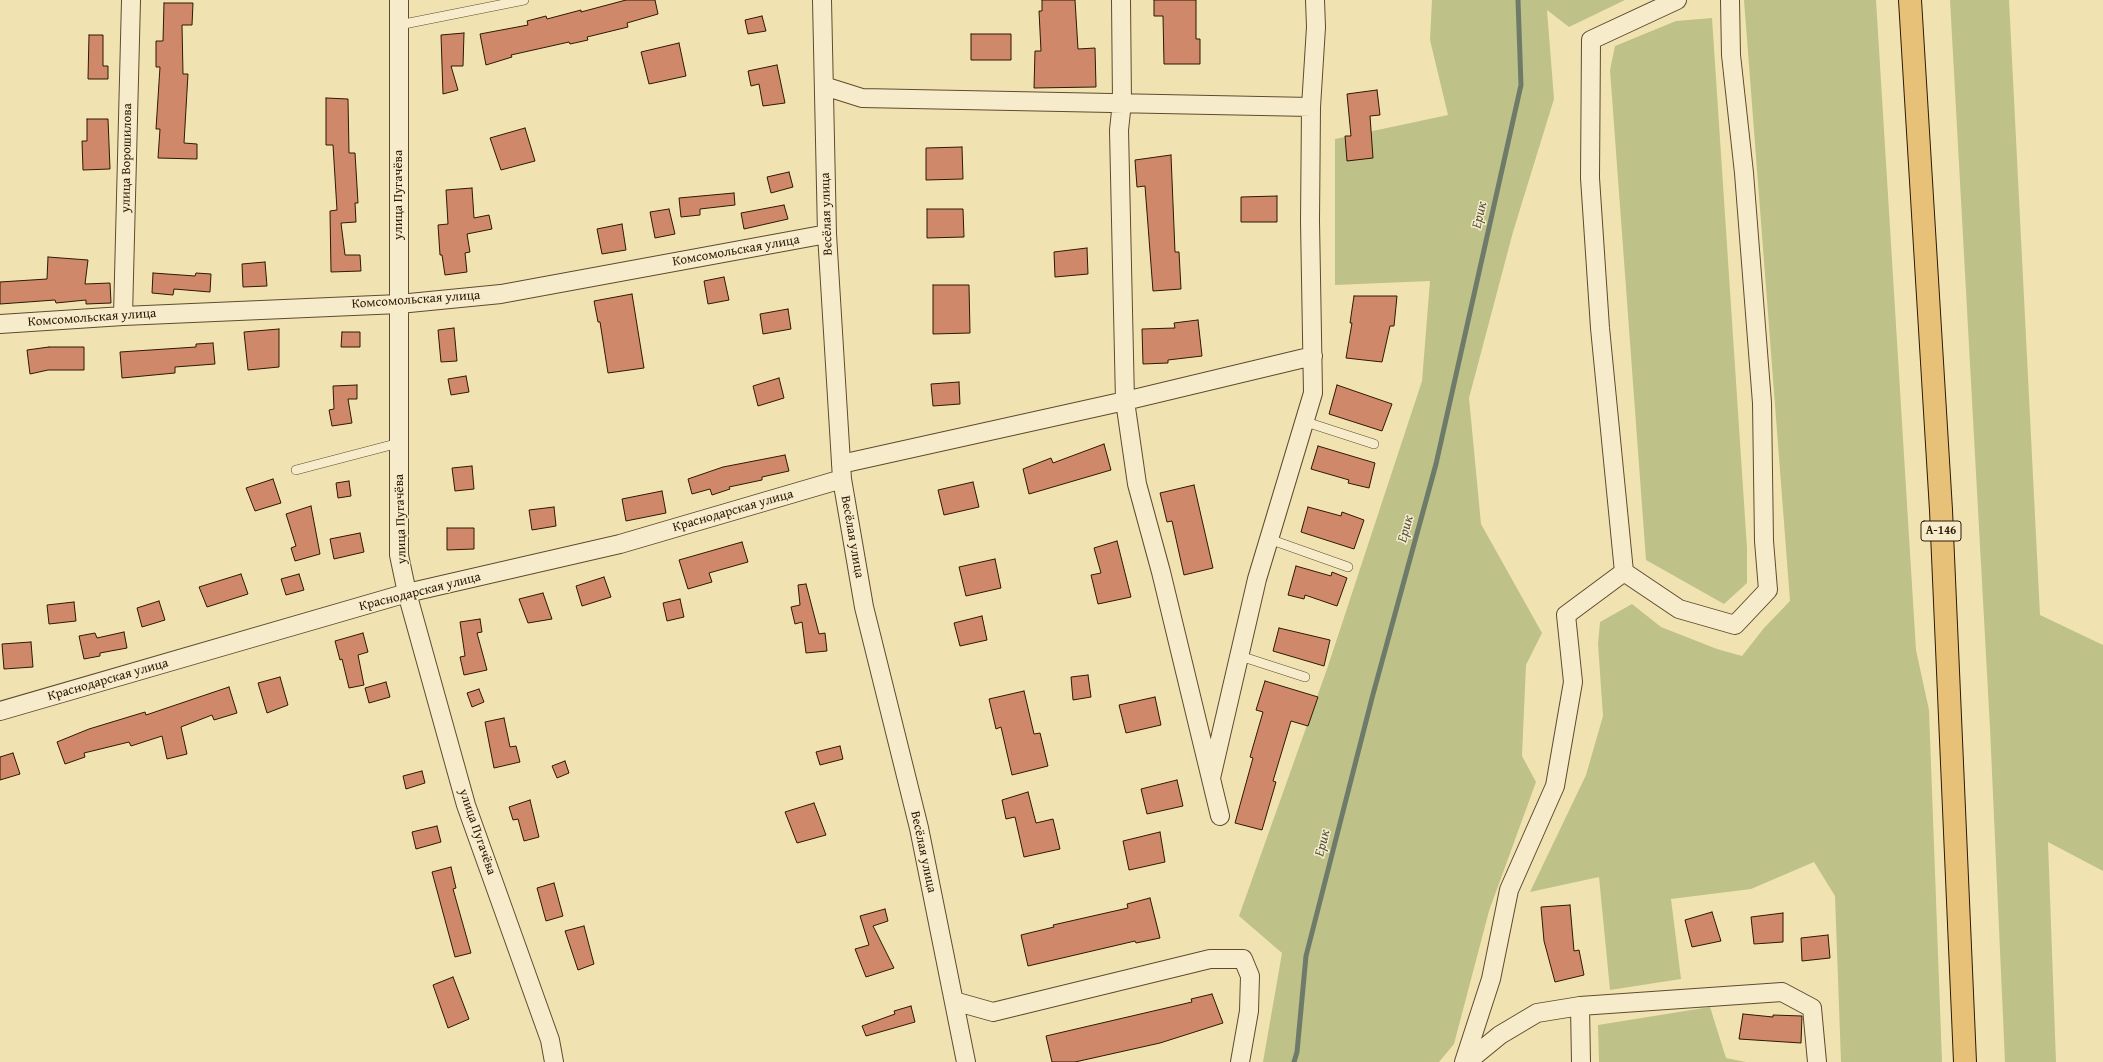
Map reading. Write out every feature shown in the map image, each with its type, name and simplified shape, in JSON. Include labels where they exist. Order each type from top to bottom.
[{"type":"highway","name":"А-146","points":[[1910,0],[1940,502],[1965,1062]]},
{"type":"street","name":"улица Ворошилова","points":[[123,316],[131,0]]},
{"type":"street","name":"улица Пугачёва","points":[[399,0],[399,555],[407,593],[466,805],[550,1040],[554,1062]]},
{"type":"street","name":"Весёлая улица","points":[[822,0],[827,234],[841,472],[864,607],[919,828],[954,1001],[963,1061]]},
{"type":"street","points":[[1121,0],[1122,102],[1119,130],[1125,401],[1137,484],[1161,572],[1220,816]]},
{"type":"street","points":[[1211,778],[1257,579],[1303,421],[1313,393],[1310,221],[1312,107],[1316,27],[1315,0]]},
{"type":"street","points":[[1624,572],[1600,328],[1590,178],[1591,40],[1677,0]]},
{"type":"street","points":[[1624,572],[1679,609],[1735,624],[1768,590],[1764,541],[1762,403],[1744,174],[1731,55],[1730,0]]},
{"type":"street","points":[[824,86],[862,98],[1312,107]]},
{"type":"street","name":"Комсомольская улица","points":[[0,324],[123,316],[399,304],[501,294],[827,234]]},
{"type":"street","name":"Краснодарская улица","points":[[0,712],[407,593],[620,544],[841,472],[1313,356]]},
{"type":"street","points":[[1466,1062],[1491,979],[1509,890],[1555,786],[1573,682],[1566,614],[1624,572]]},
{"type":"street","points":[[954,1001],[993,1012],[1210,959],[1243,960],[1250,976],[1249,1011],[1240,1062]]},
{"type":"street","points":[[1466,1062],[1500,1035],[1537,1013],[1580,1006],[1782,992],[1812,1008],[1817,1062]]},
{"type":"street","points":[[1580,1006],[1582,1062]]},
{"type":"lane","points":[[399,25],[524,0]]},
{"type":"lane","points":[[1303,421],[1374,444]]},
{"type":"lane","points":[[296,470],[399,443]]},
{"type":"lane","points":[[1269,539],[1348,567]]},
{"type":"lane","points":[[1240,656],[1305,676]]},
{"type":"green space","points":[[1432,0],[1625,0],[1569,27],[1547,10],[1554,99],[1513,232],[1469,398],[1481,524],[1542,633],[1526,665],[1522,756],[1536,782],[1489,911],[1454,1044],[1439,1062],[1263,1062],[1282,953],[1239,916],[1327,669],[1422,381],[1430,281],[1335,285],[1335,139],[1448,115],[1430,40]]},
{"type":"green space","points":[[1744,0],[1876,0],[1916,650],[1929,710],[1942,1062],[1841,1062],[1835,896],[1814,862],[1751,889],[1671,899],[1681,979],[1610,990],[1599,877],[1530,892],[1586,775],[1603,716],[1598,644],[1600,622],[1632,604],[1661,627],[1717,649],[1742,656],[1764,628],[1790,601]]},
{"type":"green space","points":[[1950,0],[2009,0],[2040,615],[2103,645],[2103,871],[2048,842],[2056,1062],[2005,1062],[1990,728]]},
{"type":"green space","points":[[1712,18],[1747,548],[1747,583],[1724,604],[1646,560],[1610,70],[1615,46],[1676,21]]},
{"type":"green space","points":[[1710,1007],[1726,1058],[1746,1062],[1599,1062],[1598,1025]]},
{"type":"building","points":[[626,0],[655,0],[658,14],[627,23],[628,27],[587,37],[588,40],[570,44],[569,42],[511,55],[512,57],[486,65],[480,34],[528,25],[527,21],[546,16],[547,19]]},
{"type":"building","points":[[1042,0],[1075,0],[1078,49],[1095,48],[1096,87],[1034,88],[1035,51],[1041,51],[1039,11],[1042,11]]},
{"type":"building","points":[[1154,0],[1196,0],[1196,39],[1200,39],[1200,64],[1164,64],[1163,16],[1154,16]]},
{"type":"building","points":[[164,3],[193,3],[192,25],[182,25],[183,74],[188,74],[184,143],[197,144],[197,159],[158,158],[160,129],[156,129],[160,67],[156,67],[156,41],[163,41]]},
{"type":"building","points":[[762,16],[766,31],[748,34],[745,20]]},
{"type":"building","points":[[464,33],[463,66],[451,66],[458,90],[443,94],[441,35]]},
{"type":"building","points":[[971,34],[1011,34],[1011,60],[971,60]]},
{"type":"building","points":[[89,35],[103,35],[103,66],[108,66],[108,79],[88,79]]},
{"type":"building","points":[[679,43],[686,76],[649,84],[641,52]]},
{"type":"building","points":[[777,65],[785,103],[763,106],[759,84],[751,86],[748,71]]},
{"type":"building","points":[[1377,90],[1380,115],[1370,116],[1373,158],[1347,161],[1345,136],[1351,136],[1347,94]]},
{"type":"building","points":[[326,98],[348,99],[349,153],[355,153],[358,203],[355,203],[356,222],[341,223],[345,255],[360,255],[361,271],[331,272],[330,211],[337,210],[333,145],[326,145]]},
{"type":"building","points":[[87,119],[108,119],[110,169],[83,170],[82,141],[87,141]]},
{"type":"building","points":[[525,128],[535,161],[501,170],[490,138]]},
{"type":"building","points":[[962,147],[963,179],[926,180],[926,148]]},
{"type":"building","points":[[1171,155],[1175,252],[1179,252],[1181,289],[1153,291],[1145,186],[1137,187],[1135,160]]},
{"type":"building","points":[[789,172],[793,187],[771,193],[767,177]]},
{"type":"building","points":[[472,188],[474,218],[489,215],[492,229],[467,234],[470,252],[465,253],[467,272],[445,275],[442,255],[440,255],[438,225],[448,224],[446,190]]},
{"type":"building","points":[[734,193],[735,205],[700,209],[700,215],[681,217],[679,198]]},
{"type":"building","points":[[1277,196],[1277,222],[1241,222],[1241,197]]},
{"type":"building","points":[[784,205],[788,219],[744,229],[741,213]]},
{"type":"building","points":[[669,209],[675,234],[655,238],[650,212]]},
{"type":"building","points":[[927,209],[963,209],[964,237],[927,238]]},
{"type":"building","points":[[622,224],[626,250],[602,254],[597,229]]},
{"type":"building","points":[[1087,248],[1088,274],[1055,277],[1054,252]]},
{"type":"building","points":[[48,257],[88,260],[85,284],[110,283],[111,303],[86,304],[86,300],[56,303],[55,300],[0,304],[0,282],[47,279]]},
{"type":"building","points":[[265,262],[267,286],[243,287],[242,264]]},
{"type":"building","points":[[153,273],[195,276],[196,273],[211,274],[210,292],[174,289],[173,295],[152,293]]},
{"type":"building","points":[[724,277],[729,300],[708,304],[704,281]]},
{"type":"building","points":[[933,285],[969,285],[970,333],[933,334]]},
{"type":"building","points":[[632,294],[644,368],[608,373],[600,322],[598,322],[594,301]]},
{"type":"building","points":[[1354,296],[1397,296],[1394,326],[1390,326],[1382,362],[1346,358],[1352,323],[1350,323]]},
{"type":"building","points":[[788,309],[791,329],[763,334],[760,314]]},
{"type":"building","points":[[1198,320],[1202,356],[1168,360],[1168,363],[1143,364],[1142,329],[1175,328],[1174,323]]},
{"type":"building","points":[[454,328],[457,361],[441,362],[438,330]]},
{"type":"building","points":[[279,329],[279,367],[248,370],[244,332]]},
{"type":"building","points":[[342,332],[360,332],[360,347],[341,347]]},
{"type":"building","points":[[213,343],[215,364],[175,367],[175,373],[122,378],[120,352],[196,347],[196,344]]},
{"type":"building","points":[[49,347],[84,347],[84,370],[48,370],[30,374],[27,350]]},
{"type":"building","points":[[466,376],[469,392],[451,395],[448,379]]},
{"type":"building","points":[[779,378],[784,398],[758,406],[753,386]]},
{"type":"building","points":[[959,382],[960,404],[933,406],[931,384]]},
{"type":"building","points":[[357,385],[357,399],[348,399],[352,423],[332,426],[329,410],[334,409],[333,386]]},
{"type":"building","points":[[1337,385],[1392,404],[1382,431],[1329,414]]},
{"type":"building","points":[[1104,444],[1111,470],[1029,494],[1023,469],[1051,458],[1053,463]]},
{"type":"building","points":[[1318,446],[1375,463],[1369,488],[1348,483],[1349,480],[1311,469]]},
{"type":"building","points":[[785,455],[789,471],[762,477],[762,480],[729,487],[730,489],[712,495],[710,489],[692,494],[688,479],[723,467]]},
{"type":"building","points":[[472,466],[474,489],[455,491],[452,468]]},
{"type":"building","points":[[273,479],[281,503],[255,511],[246,488]]},
{"type":"building","points":[[349,481],[351,496],[338,498],[336,483]]},
{"type":"building","points":[[973,482],[979,507],[944,515],[938,490]]},
{"type":"building","points":[[1194,485],[1213,568],[1184,575],[1172,521],[1167,522],[1160,493]]},
{"type":"building","points":[[662,491],[666,513],[626,521],[622,499]]},
{"type":"building","points":[[311,506],[320,554],[295,561],[291,548],[296,546],[286,514]]},
{"type":"building","points":[[554,507],[556,526],[532,530],[529,510]]},
{"type":"building","points":[[1308,507],[1341,516],[1342,512],[1364,520],[1354,549],[1301,532]]},
{"type":"building","points":[[447,528],[474,528],[474,549],[447,550]]},
{"type":"building","points":[[360,533],[364,552],[334,559],[330,539]]},
{"type":"building","points":[[1117,541],[1131,597],[1098,604],[1091,575],[1101,573],[1094,548]]},
{"type":"building","points":[[742,542],[748,562],[709,573],[712,582],[688,589],[679,560]]},
{"type":"building","points":[[995,559],[1001,588],[966,596],[959,567]]},
{"type":"building","points":[[1296,566],[1331,576],[1332,572],[1347,578],[1337,606],[1305,595],[1304,599],[1288,595]]},
{"type":"building","points":[[241,574],[248,594],[207,607],[199,587]]},
{"type":"building","points":[[299,574],[304,590],[286,595],[281,579]]},
{"type":"building","points":[[604,577],[611,597],[582,606],[576,586]]},
{"type":"building","points":[[806,584],[819,634],[825,633],[827,651],[806,653],[802,622],[795,624],[791,607],[800,605],[798,585]]},
{"type":"building","points":[[543,593],[552,619],[528,623],[519,599]]},
{"type":"building","points":[[680,599],[684,617],[667,621],[663,603]]},
{"type":"building","points":[[159,601],[165,620],[142,627],[137,608]]},
{"type":"building","points":[[74,602],[76,621],[49,624],[47,605]]},
{"type":"building","points":[[982,616],[987,640],[960,646],[954,623]]},
{"type":"building","points":[[480,619],[482,632],[477,633],[487,670],[464,675],[460,657],[465,656],[460,622]]},
{"type":"building","points":[[1279,628],[1330,640],[1324,666],[1273,651]]},
{"type":"building","points":[[124,632],[127,648],[100,653],[100,656],[84,659],[79,636],[95,633],[97,638]]},
{"type":"building","points":[[363,633],[368,652],[358,655],[364,685],[349,688],[342,659],[340,660],[335,641]]},
{"type":"building","points":[[31,642],[33,667],[4,669],[2,644]]},
{"type":"building","points":[[1088,675],[1091,697],[1073,700],[1071,677]]},
{"type":"building","points":[[280,677],[288,705],[267,713],[258,683]]},
{"type":"building","points":[[1265,681],[1318,697],[1308,726],[1291,721],[1273,781],[1276,782],[1262,830],[1235,823],[1253,758],[1250,757],[1263,712],[1256,710]]},
{"type":"building","points":[[386,682],[390,697],[369,703],[365,688]]},
{"type":"building","points":[[229,687],[237,713],[214,720],[212,715],[181,727],[187,754],[167,759],[162,736],[131,746],[129,742],[84,753],[85,757],[65,764],[57,742],[89,729],[145,712],[146,715]]},
{"type":"building","points":[[479,689],[484,702],[472,707],[467,693]]},
{"type":"building","points":[[1024,691],[1034,734],[1040,733],[1048,766],[1012,775],[1001,727],[996,729],[989,699]]},
{"type":"building","points":[[1155,697],[1161,725],[1126,733],[1119,705]]},
{"type":"building","points":[[504,718],[510,747],[516,746],[520,762],[494,768],[485,722]]},
{"type":"building","points":[[840,746],[843,759],[820,765],[816,752]]},
{"type":"building","points":[[13,753],[20,774],[0,780],[0,757]]},
{"type":"building","points":[[565,761],[569,773],[557,778],[552,766]]},
{"type":"building","points":[[422,771],[425,783],[406,789],[403,776]]},
{"type":"building","points":[[1177,780],[1183,806],[1147,814],[1141,789]]},
{"type":"building","points":[[1028,792],[1036,823],[1053,819],[1060,849],[1024,857],[1015,817],[1006,819],[1002,800]]},
{"type":"building","points":[[530,800],[539,837],[524,841],[518,819],[513,820],[509,807]]},
{"type":"building","points":[[814,803],[826,835],[797,843],[785,812]]},
{"type":"building","points":[[437,826],[441,842],[416,849],[412,832]]},
{"type":"building","points":[[1160,832],[1165,862],[1129,870],[1123,841]]},
{"type":"building","points":[[451,867],[456,888],[453,889],[471,953],[455,957],[432,872]]},
{"type":"building","points":[[554,883],[563,916],[546,921],[537,888]]},
{"type":"building","points":[[1150,898],[1160,938],[1136,943],[1135,941],[1028,966],[1021,935],[1054,927],[1053,925],[1128,908],[1127,904]]},
{"type":"building","points":[[1570,905],[1574,951],[1579,950],[1584,975],[1555,982],[1544,941],[1541,907]]},
{"type":"building","points":[[885,909],[888,921],[873,926],[894,968],[866,977],[855,949],[869,945],[860,916]]},
{"type":"building","points":[[1712,912],[1721,941],[1692,947],[1685,920]]},
{"type":"building","points":[[1783,913],[1783,942],[1754,944],[1751,917]]},
{"type":"building","points":[[584,926],[594,964],[578,970],[565,931]]},
{"type":"building","points":[[1828,935],[1830,958],[1802,961],[1801,938]]},
{"type":"building","points":[[453,977],[469,1019],[448,1028],[433,985]]},
{"type":"building","points":[[1212,994],[1223,1023],[1160,1043],[1075,1062],[1052,1062],[1046,1036],[1192,1002],[1191,999]]},
{"type":"building","points":[[911,1006],[915,1022],[866,1036],[862,1026],[895,1014],[894,1011]]},
{"type":"building","points":[[1743,1014],[1773,1017],[1773,1015],[1802,1016],[1801,1043],[1739,1039]]},
{"type":"waterway","name":"Ерик","points":[[1294,1062],[1297,1052],[1306,956],[1372,698],[1436,464],[1521,85],[1518,0]]}]
